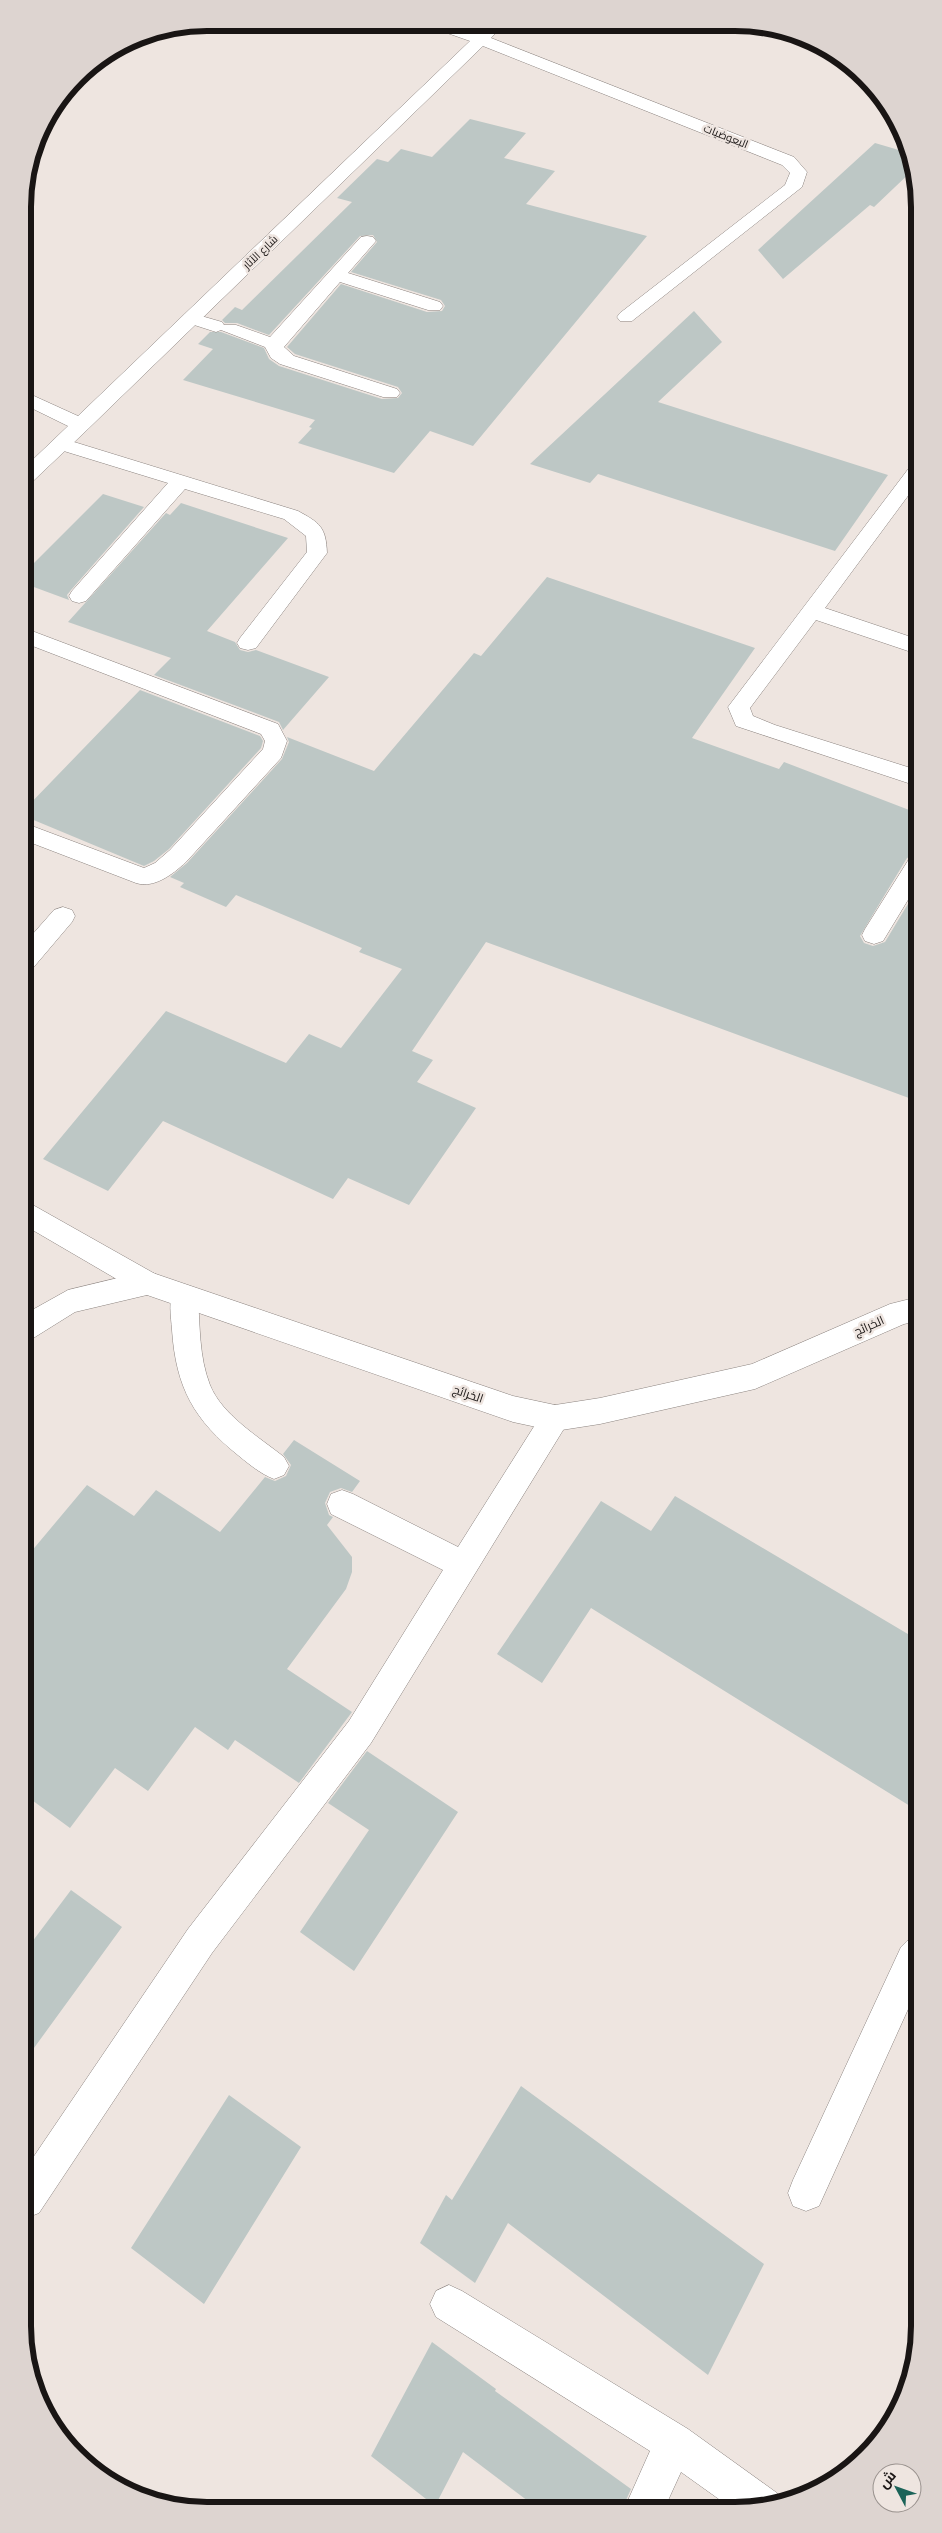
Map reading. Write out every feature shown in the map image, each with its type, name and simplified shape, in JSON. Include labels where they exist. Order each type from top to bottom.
[{"type":"street","name":"شارع الآثار","points":[[32,472],[489,31]]},
{"type":"street","name":"البعوضيات","points":[[456,32],[520,53],[788,161],[799,172],[793,187],[626,317]]},
{"type":"street","points":[[274,344],[367,241]]},
{"type":"street","points":[[336,275],[434,306]]},
{"type":"street","points":[[191,318],[274,344]]},
{"type":"street","points":[[274,344],[277,352],[287,360],[390,393]]},
{"type":"street","points":[[32,401],[81,425]]},
{"type":"street","points":[[61,444],[291,515],[306,524],[316,534],[317,553],[248,643]]},
{"type":"street","points":[[911,479],[739,707],[744,721],[911,776]]},
{"type":"street","points":[[79,596],[180,481]]},
{"type":"street","points":[[811,611],[911,645]]},
{"type":"street","points":[[32,638],[270,729],[276,741],[273,752],[178,856],[163,869],[144,877],[32,834]]},
{"type":"street","points":[[874,935],[911,875]]},
{"type":"street","points":[[32,952],[63,916]]},
{"type":"street","name":"الخرائج","points":[[32,1215],[146,1283],[513,1409],[554,1418],[600,1411],[755,1376],[900,1313],[910,1311]]},
{"type":"street","points":[[31,1324],[68,1302],[146,1283]]},
{"type":"street","points":[[184,1297],[190,1356],[202,1398],[224,1424],[274,1466]]},
{"type":"street","points":[[31,2192],[200,1941],[360,1732],[554,1418]]},
{"type":"street","points":[[342,1504],[464,1565]]},
{"type":"street","points":[[806,2193],[910,1965]]},
{"type":"street","points":[[449,2304],[674,2443],[754,2500]]},
{"type":"street","points":[[647,2502],[674,2443]]},
{"type":"building","points":[[470,119],[526,133],[504,158],[555,171],[526,204],[647,236],[473,446],[430,431],[394,473],[298,443],[312,428],[309,427],[315,420],[183,380],[213,349],[198,344],[210,332],[221,332],[264,348],[269,359],[279,366],[382,399],[398,398],[402,393],[398,387],[295,354],[287,347],[341,284],[427,312],[442,311],[445,306],[441,300],[351,272],[377,242],[373,235],[360,236],[269,335],[237,323],[225,323],[222,320],[235,307],[242,310],[352,202],[337,198],[377,159],[388,162],[401,149],[432,157]]},
{"type":"building","points":[[875,143],[901,151],[907,175],[874,207],[870,205],[783,279],[758,250]]},
{"type":"building","points":[[694,311],[722,342],[658,402],[888,475],[835,551],[598,474],[590,483],[530,464]]},
{"type":"building","points":[[103,494],[144,507],[71,590],[67,595],[69,600],[32,586],[32,565]]},
{"type":"building","points":[[181,503],[288,538],[207,631],[235,642],[240,650],[248,652],[256,650],[329,677],[283,730],[279,722],[154,675],[171,658],[68,622],[166,513],[170,515]]},
{"type":"building","points":[[547,577],[755,648],[692,738],[779,769],[784,762],[911,811],[911,857],[907,858],[860,936],[864,943],[873,946],[885,942],[911,899],[911,1099],[486,942],[412,1051],[433,1060],[417,1082],[476,1108],[409,1205],[348,1178],[333,1199],[163,1121],[108,1191],[43,1159],[166,1011],[286,1063],[309,1034],[341,1048],[402,969],[359,952],[362,948],[236,895],[226,907],[180,887],[184,883],[170,877],[187,863],[282,759],[289,742],[287,737],[374,771],[474,653],[481,656]]},
{"type":"building","points":[[140,690],[260,736],[263,741],[261,748],[169,849],[144,866],[32,819],[32,802]]},
{"type":"building","points":[[294,1440],[360,1481],[352,1492],[341,1488],[330,1492],[325,1503],[329,1515],[333,1517],[327,1525],[352,1557],[352,1572],[346,1589],[287,1669],[352,1712],[299,1783],[235,1740],[228,1750],[195,1727],[148,1791],[115,1768],[70,1828],[31,1800],[31,1551],[87,1485],[134,1516],[156,1490],[220,1532],[265,1477],[275,1481],[286,1476],[291,1465],[283,1454]]},
{"type":"building","points":[[675,1496],[910,1635],[910,1806],[591,1608],[542,1683],[497,1654],[601,1501],[651,1531]]},
{"type":"building","points":[[367,1751],[458,1812],[354,1971],[300,1932],[369,1830],[328,1803]]},
{"type":"building","points":[[71,1890],[122,1927],[31,2052],[31,1943]]},
{"type":"building","points":[[521,2086],[764,2264],[708,2375],[508,2223],[475,2283],[420,2243],[446,2195],[452,2200]]},
{"type":"building","points":[[229,2095],[301,2147],[204,2304],[131,2248]]},
{"type":"building","points":[[432,2342],[496,2389],[495,2391],[631,2489],[625,2502],[529,2502],[463,2452],[437,2502],[430,2502],[371,2456]]}]
